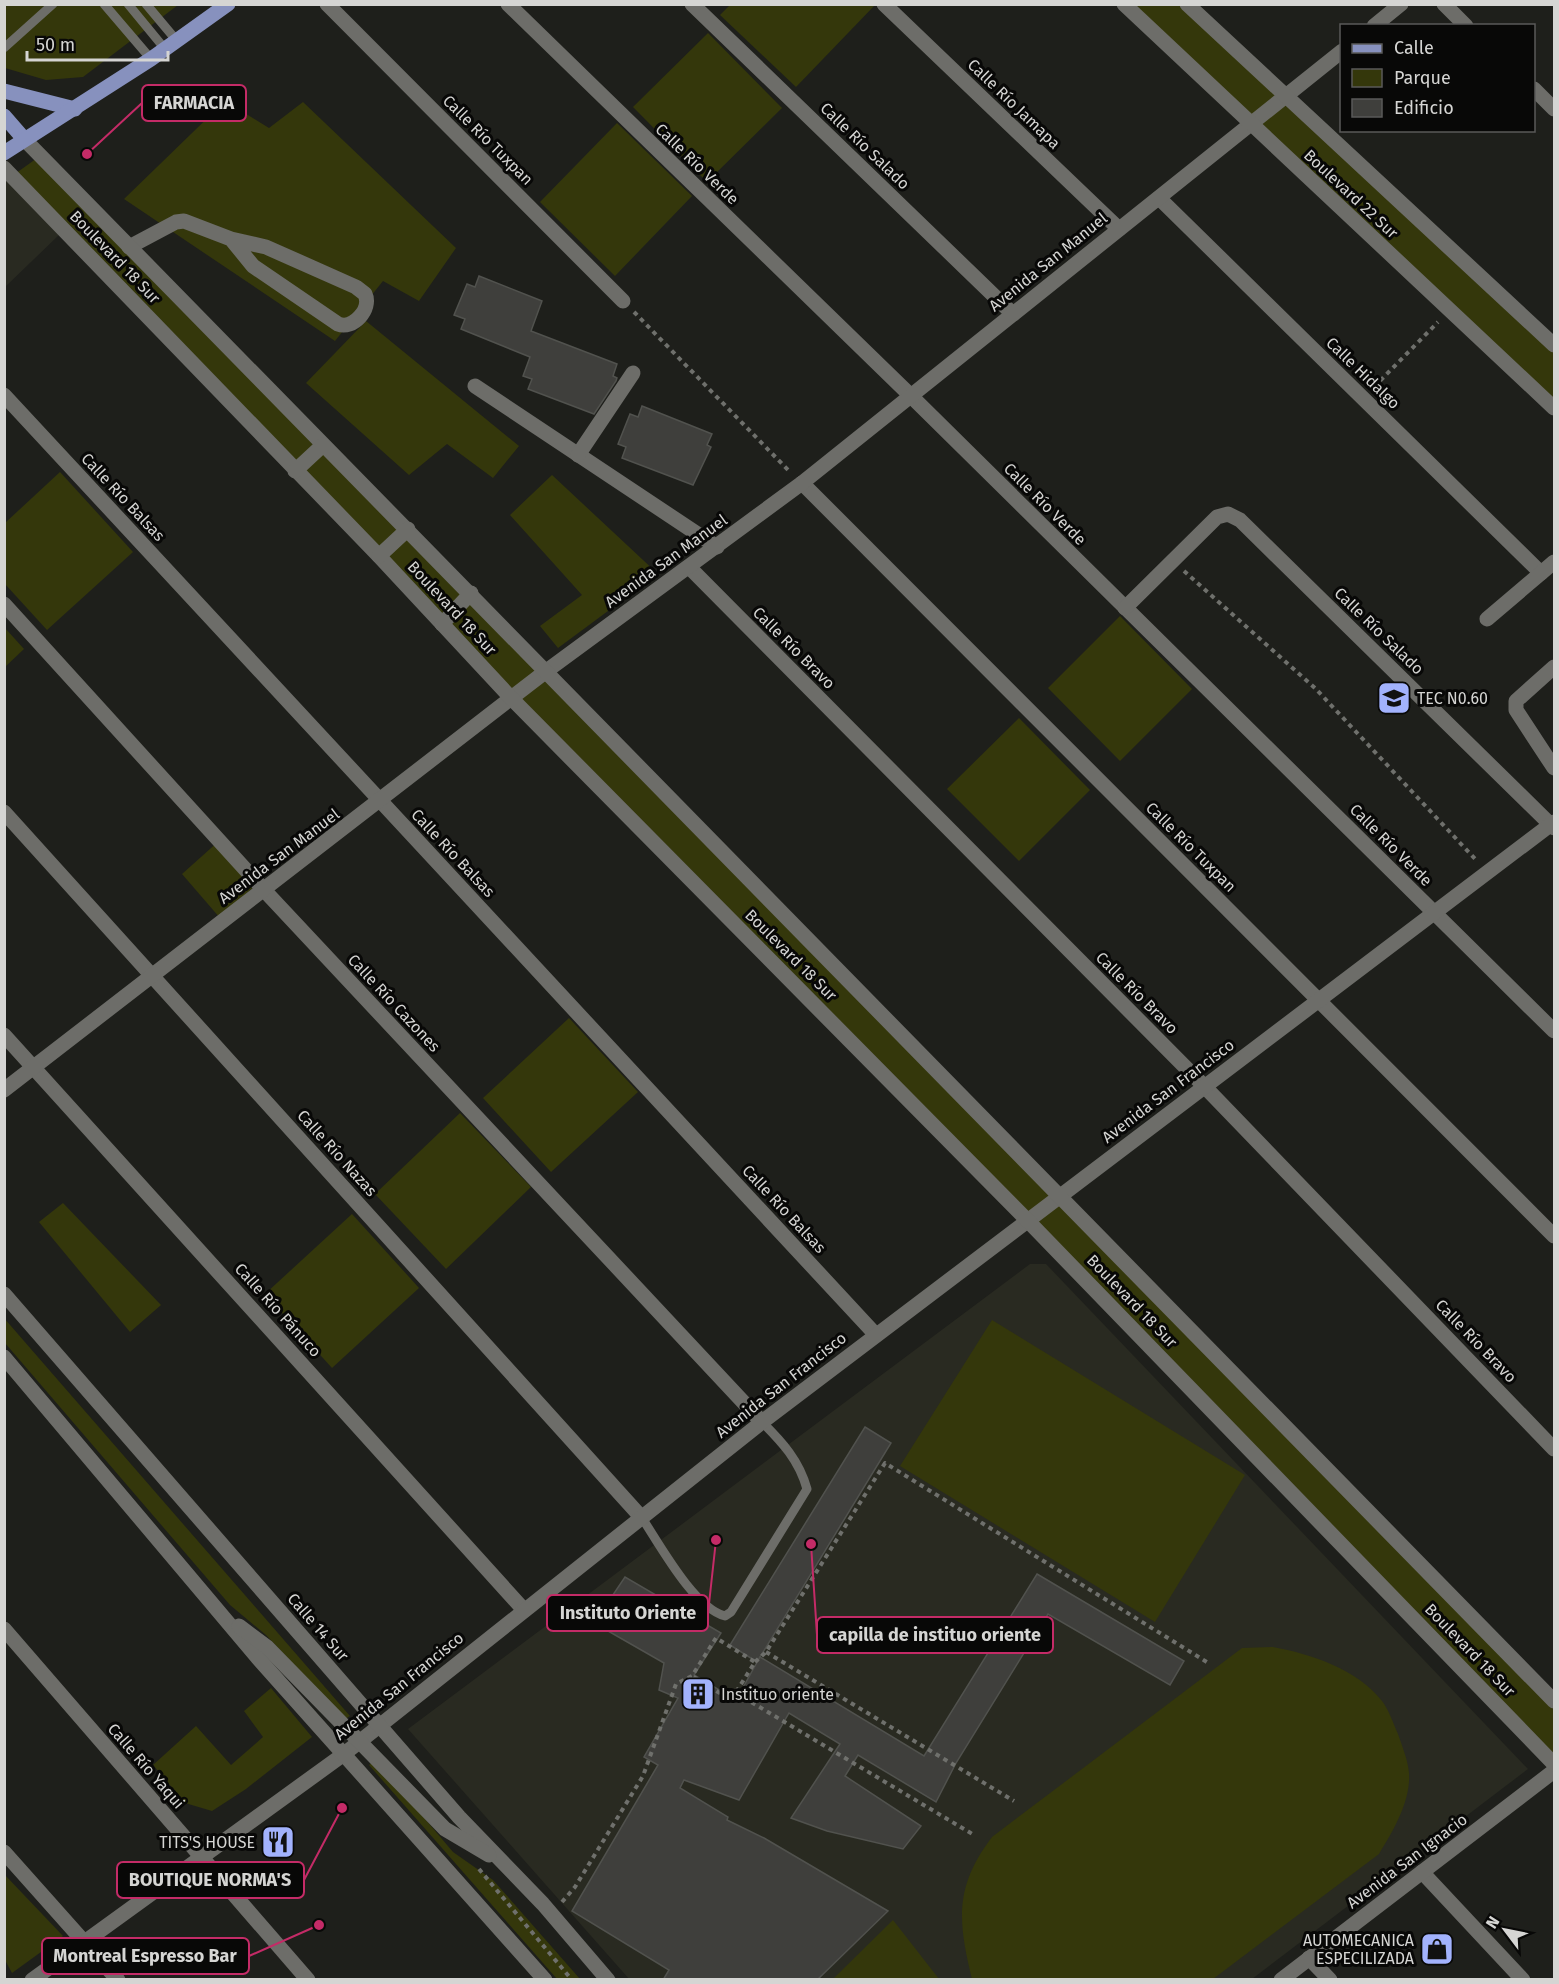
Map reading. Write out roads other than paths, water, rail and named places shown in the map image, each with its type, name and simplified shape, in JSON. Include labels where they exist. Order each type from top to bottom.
[{"type":"main road","points":[[4,153],[151,59],[228,4]]},
{"type":"main road","points":[[4,91],[75,109]]},
{"type":"main road","points":[[4,116],[24,139]]},
{"type":"street","name":"Calle Río Tuxpan","points":[[327,4],[623,301]]},
{"type":"street","name":"Calle Río Verde","points":[[508,4],[910,395],[1554,1031]]},
{"type":"street","name":"Calle Río Salado","points":[[692,4],[1013,314]]},
{"type":"street","name":"Calle Río Jamapa","points":[[884,4],[1119,229]]},
{"type":"street","name":"Boulevard 22 Sur","points":[[1124,4],[1554,408]]},
{"type":"street","name":"Boulevard 22 Sur","points":[[1187,4],[1554,345]]},
{"type":"street","points":[[1376,24],[1401,4]]},
{"type":"street","points":[[1444,4],[1464,24]]},
{"type":"street","name":"Avenida San Manuel","points":[[4,1090],[545,672],[802,483],[1340,52]]},
{"type":"street","points":[[1535,91],[1554,109]]},
{"type":"street","name":"Boulevard 18 Sur","points":[[24,139],[1554,1701]]},
{"type":"street","name":"Boulevard 18 Sur","points":[[4,168],[379,556],[512,699],[1029,1222],[1554,1764]]},
{"type":"street","name":"Calle Hidalgo","points":[[1159,198],[1541,573]]},
{"type":"street","points":[[129,247],[176,222],[194,224],[231,239],[266,248],[356,287],[365,294],[366,305],[356,322],[349,326],[338,324],[253,266],[231,239]]},
{"type":"street","points":[[578,455],[633,373]]},
{"type":"street","points":[[475,386],[717,547]]},
{"type":"street","name":"Calle Río Balsas","points":[[4,395],[876,1335]]},
{"type":"street","points":[[295,471],[323,445]]},
{"type":"street","name":"Calle Río Tuxpan","points":[[802,483],[1554,1236]]},
{"type":"street","name":"Calle Río Salado","points":[[1125,608],[1217,517],[1228,514],[1240,520],[1553,825]]},
{"type":"street","points":[[379,556],[408,529]]},
{"type":"street","points":[[1487,619],[1554,562]]},
{"type":"street","name":"Calle Río Bravo","points":[[689,567],[1204,1086],[1554,1449]]},
{"type":"street","points":[[442,624],[471,593]]},
{"type":"street","name":"Calle Río Cazones","points":[[4,604],[264,890],[762,1422]]},
{"type":"street","points":[[1554,668],[1516,701],[1516,710],[1554,768]]},
{"type":"street","name":"Calle Río Nazas","points":[[4,812],[642,1518]]},
{"type":"street","name":"Avenida San Francisco","points":[[32,1980],[344,1754],[762,1422],[1029,1222],[1204,1086],[1553,825]]},
{"type":"street","name":"Calle Río Pánuco","points":[[4,1035],[524,1610]]},
{"type":"street","name":"Calle 14 Sur","points":[[4,1294],[380,1725],[498,1859],[552,1914],[608,1980]]},
{"type":"street","points":[[4,1357],[344,1754],[545,1980]]},
{"type":"street","points":[[226,1618],[267,1647],[361,1740],[445,1828],[475,1849],[498,1859]]},
{"type":"street","name":"Calle Río Yaqui","points":[[4,1629],[309,1980]]},
{"type":"street","name":"Avenida San Ignacio","points":[[1281,1980],[1554,1771]]},
{"type":"street","points":[[4,1852],[118,1980]]},
{"type":"street","points":[[1422,1872],[1523,1980]]},
{"type":"street","points":[[1309,1958],[1330,1980]]},
{"type":"lane","points":[[4,48],[53,4]]},
{"type":"lane","points":[[104,4],[151,59]]},
{"type":"lane","points":[[114,14],[119,4]]},
{"type":"lane","points":[[128,4],[171,45]]},
{"type":"lane","points":[[146,4],[171,45]]},
{"type":"lane","points":[[642,1518],[684,1579],[714,1613],[725,1616],[731,1612],[807,1489],[802,1470],[793,1456],[762,1422]]},
{"type":"place","name":"FARMACIA","points":[[87,154]]},
{"type":"place","name":"TEC N0.60","points":[[1394,698]]},
{"type":"place","name":"Instituto Oriente","points":[[716,1540]]},
{"type":"place","name":"capilla de instituo oriente","points":[[811,1544]]},
{"type":"place","name":"Instituo oriente","points":[[698,1694]]},
{"type":"place","name":"BOUTIQUE NORMA'S","points":[[342,1808]]},
{"type":"place","name":"TITS'S HOUSE","points":[[278,1842]]},
{"type":"place","name":"Montreal Espresso Bar","points":[[319,1925]]},
{"type":"place","name":"AUTOMECANICA ESPECILIZADA","points":[[1437,1949]]}]
